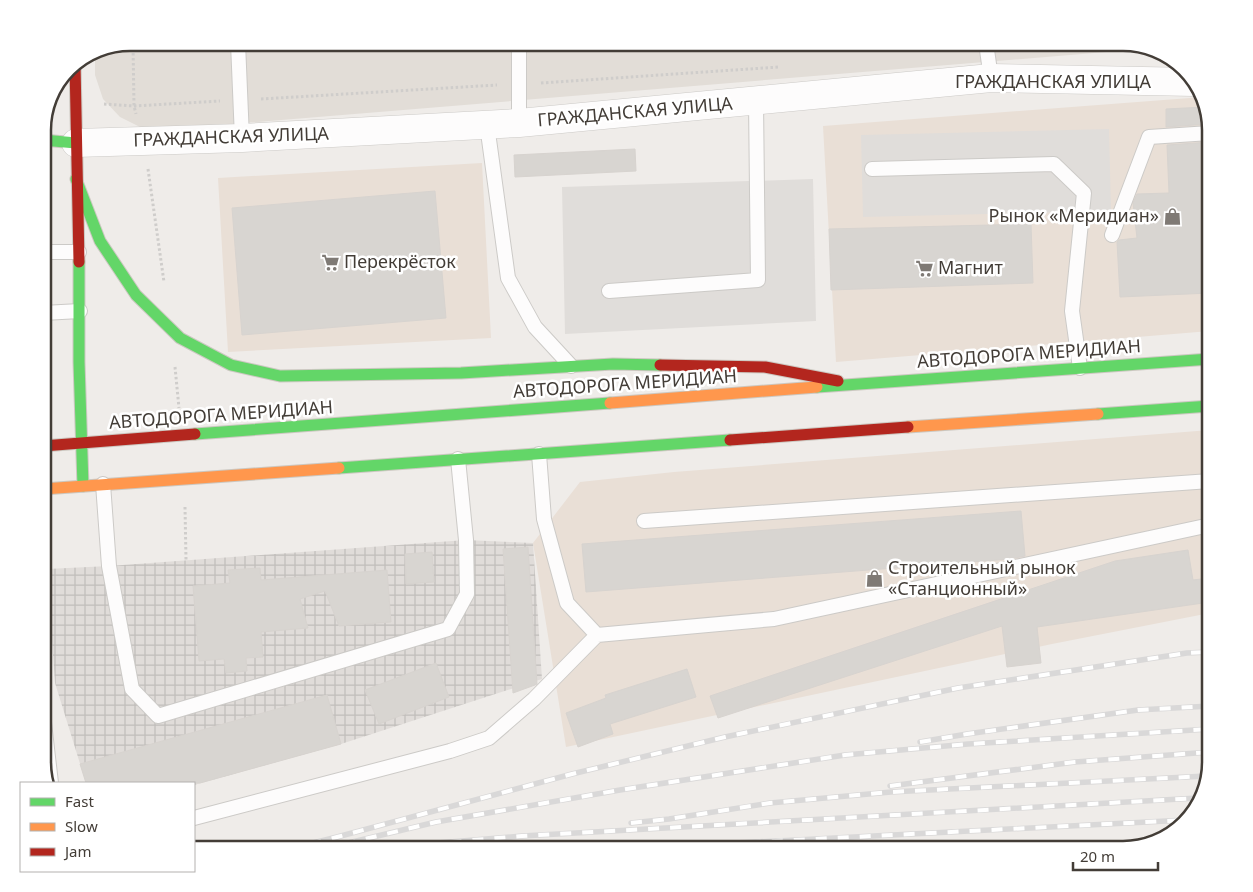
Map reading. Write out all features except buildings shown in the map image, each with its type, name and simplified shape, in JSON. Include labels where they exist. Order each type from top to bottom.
[{"type":"main road","points":[[75,73],[83,486]]},
{"type":"main road","points":[[51,141],[76,143]]},
{"type":"main road","points":[[76,179],[100,241],[136,295],[180,338],[231,365],[280,376],[462,373],[613,364],[765,367],[852,384]]},
{"type":"main road","name":"АВТОДОРОГА МЕРИДИАН","points":[[51,445],[852,384],[1202,360]]},
{"type":"main road","points":[[51,488],[1202,407]]},
{"type":"street","name":"ГРАЖДАНСКАЯ УЛИЦА","points":[[76,143],[242,138],[519,123],[991,78],[1185,82]]},
{"type":"lane","points":[[238,51],[242,138]]},
{"type":"lane","points":[[519,51],[519,123]]},
{"type":"lane","points":[[987,51],[991,78]]},
{"type":"lane","points":[[609,291],[758,280],[756,101]]},
{"type":"lane","points":[[487,124],[508,278],[534,327],[572,367]]},
{"type":"lane","points":[[1112,234],[1149,137],[1202,134]]},
{"type":"lane","points":[[872,169],[1054,164],[1084,193],[1072,311],[1080,368]]},
{"type":"lane","points":[[51,252],[79,252]]},
{"type":"lane","points":[[51,313],[80,311]]},
{"type":"lane","points":[[539,454],[544,519],[567,603],[597,635]]},
{"type":"lane","points":[[103,484],[109,566],[132,689],[158,716],[448,629],[467,594],[466,540],[458,459]]},
{"type":"lane","points":[[644,521],[1202,482]]},
{"type":"lane","points":[[195,818],[450,751],[489,738],[534,700],[597,635],[774,619],[1202,527]]},
{"type":"path","points":[[133,51],[134,106]]},
{"type":"shaded area","points":[[130,51],[1118,51],[148,131],[120,117],[103,99],[95,75],[95,60],[115,53]]},
{"type":"shaded area","points":[[1195,98],[1202,130],[1202,332],[836,362],[823,126]]},
{"type":"shaded area","points":[[1109,129],[1111,211],[863,217],[861,135]]},
{"type":"shaded area","points":[[482,163],[491,338],[228,352],[218,178]]},
{"type":"shaded area","points":[[813,179],[816,321],[565,334],[562,187]]},
{"type":"shaded area","name":"Строительный рынок «Станционный»","points":[[1202,431],[1202,615],[1052,644],[566,747],[533,543],[580,482],[674,472]]},
{"type":"shaded area","points":[[466,540],[533,543],[542,679],[341,744],[195,785],[195,782],[86,782],[55,683],[51,626],[51,569]]},
{"type":"railway","points":[[321,841],[572,774],[725,737],[958,688],[1187,653],[1202,652]]},
{"type":"railway","points":[[920,742],[1138,710],[1202,706]]},
{"type":"railway","points":[[356,841],[436,822],[620,790],[845,755],[968,744],[1202,729]]},
{"type":"railway","points":[[890,786],[1075,762],[1202,753]]},
{"type":"railway","points":[[631,823],[770,803],[891,792],[1200,776]]},
{"type":"railway","points":[[462,841],[1193,798]]},
{"type":"railway","points":[[775,841],[1175,821]]},
{"type":"traffic: fast","points":[[51,141],[76,143]]},
{"type":"traffic: fast","points":[[76,179],[100,241],[136,295],[180,338],[231,365],[280,376],[461,373],[613,364],[660,365]]},
{"type":"traffic: fast","points":[[79,262],[79,362],[83,486]]},
{"type":"traffic: fast","points":[[817,387],[1202,360]]},
{"type":"traffic: fast","points":[[195,434],[610,403]]},
{"type":"traffic: fast","points":[[1098,414],[1202,407]]},
{"type":"traffic: fast","points":[[339,468],[730,440]]},
{"type":"traffic: slow","points":[[610,403],[817,387]]},
{"type":"traffic: slow","points":[[908,427],[1098,414]]},
{"type":"traffic: slow","points":[[51,488],[339,468]]},
{"type":"traffic: jam","points":[[75,73],[79,262]]},
{"type":"traffic: jam","points":[[660,365],[765,367],[838,381]]},
{"type":"traffic: jam","points":[[730,440],[908,427]]},
{"type":"traffic: jam","points":[[51,445],[195,434]]},
{"type":"place","name":"Рынок «Меридиан»","points":[[1173,216]]},
{"type":"place","name":"Перекрёсток","points":[[330,262]]},
{"type":"place","name":"Магнит","points":[[924,268]]},
{"type":"place","name":"Строительный рынок «Станционный»","points":[[874,578]]}]
